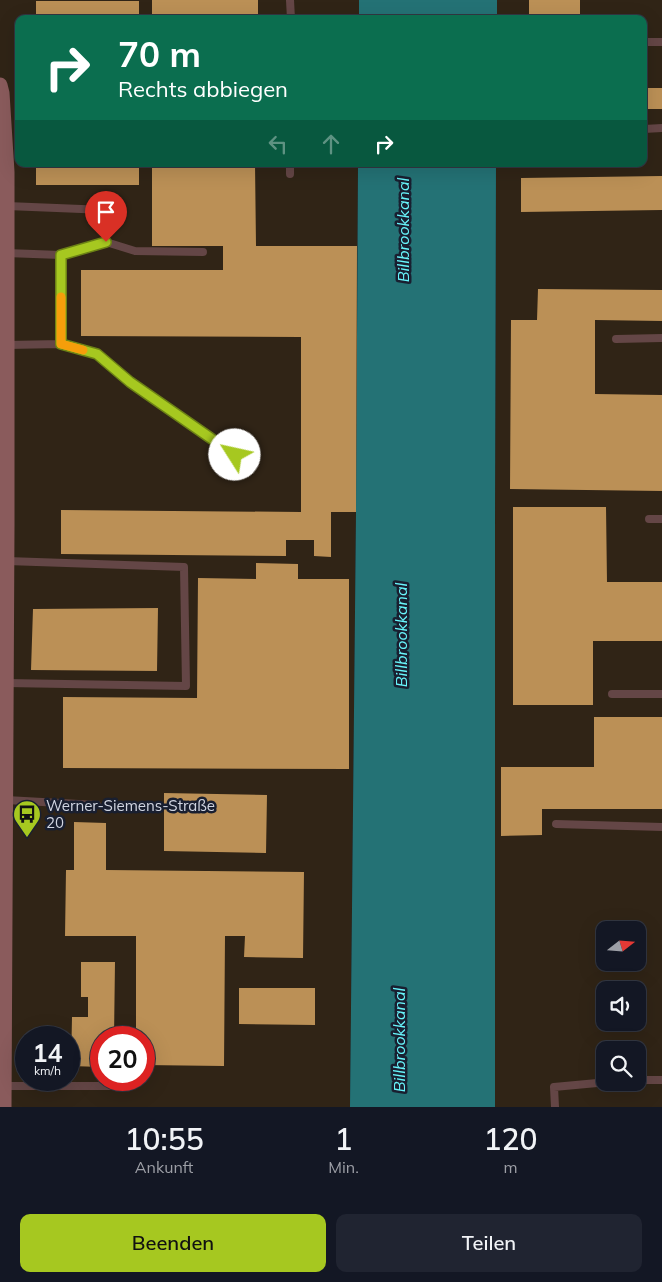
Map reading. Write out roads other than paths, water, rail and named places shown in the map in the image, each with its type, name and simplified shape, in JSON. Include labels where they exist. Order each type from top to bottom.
[{"type":"street","points":[[0,85],[7,172],[4,243],[7,345],[4,1107]]},
{"type":"lane","points":[[290,0],[291,15]]},
{"type":"lane","points":[[647,42],[662,42]]},
{"type":"lane","points":[[647,129],[662,128]]},
{"type":"lane","points":[[290,167],[290,174]]},
{"type":"lane","points":[[7,206],[106,210],[106,242]]},
{"type":"lane","points":[[4,243],[61,255],[106,242],[135,252],[203,252]]},
{"type":"lane","points":[[61,255],[61,344]]},
{"type":"lane","points":[[616,339],[662,338]]},
{"type":"lane","points":[[7,345],[61,344],[97,354],[130,382],[235,455]]},
{"type":"lane","points":[[649,519],[662,519]]},
{"type":"lane","points":[[6,684],[186,686],[184,567],[7,561]]},
{"type":"lane","points":[[612,694],[662,694]]},
{"type":"lane","points":[[6,800],[97,805]]},
{"type":"lane","points":[[556,824],[662,827]]},
{"type":"lane","points":[[646,1080],[662,1080]]},
{"type":"lane","points":[[555,1107],[554,1087],[596,1083]]},
{"type":"lane","points":[[4,1086],[90,1086]]},
{"type":"water","points":[[359,0],[497,0],[497,15],[359,15]]},
{"type":"water","name":"Billbrookkanal","points":[[358,167],[496,167],[495,1107],[350,1107]]},
{"type":"place","name":"Werner-Siemens-Straße 20","points":[[27,838]]}]
